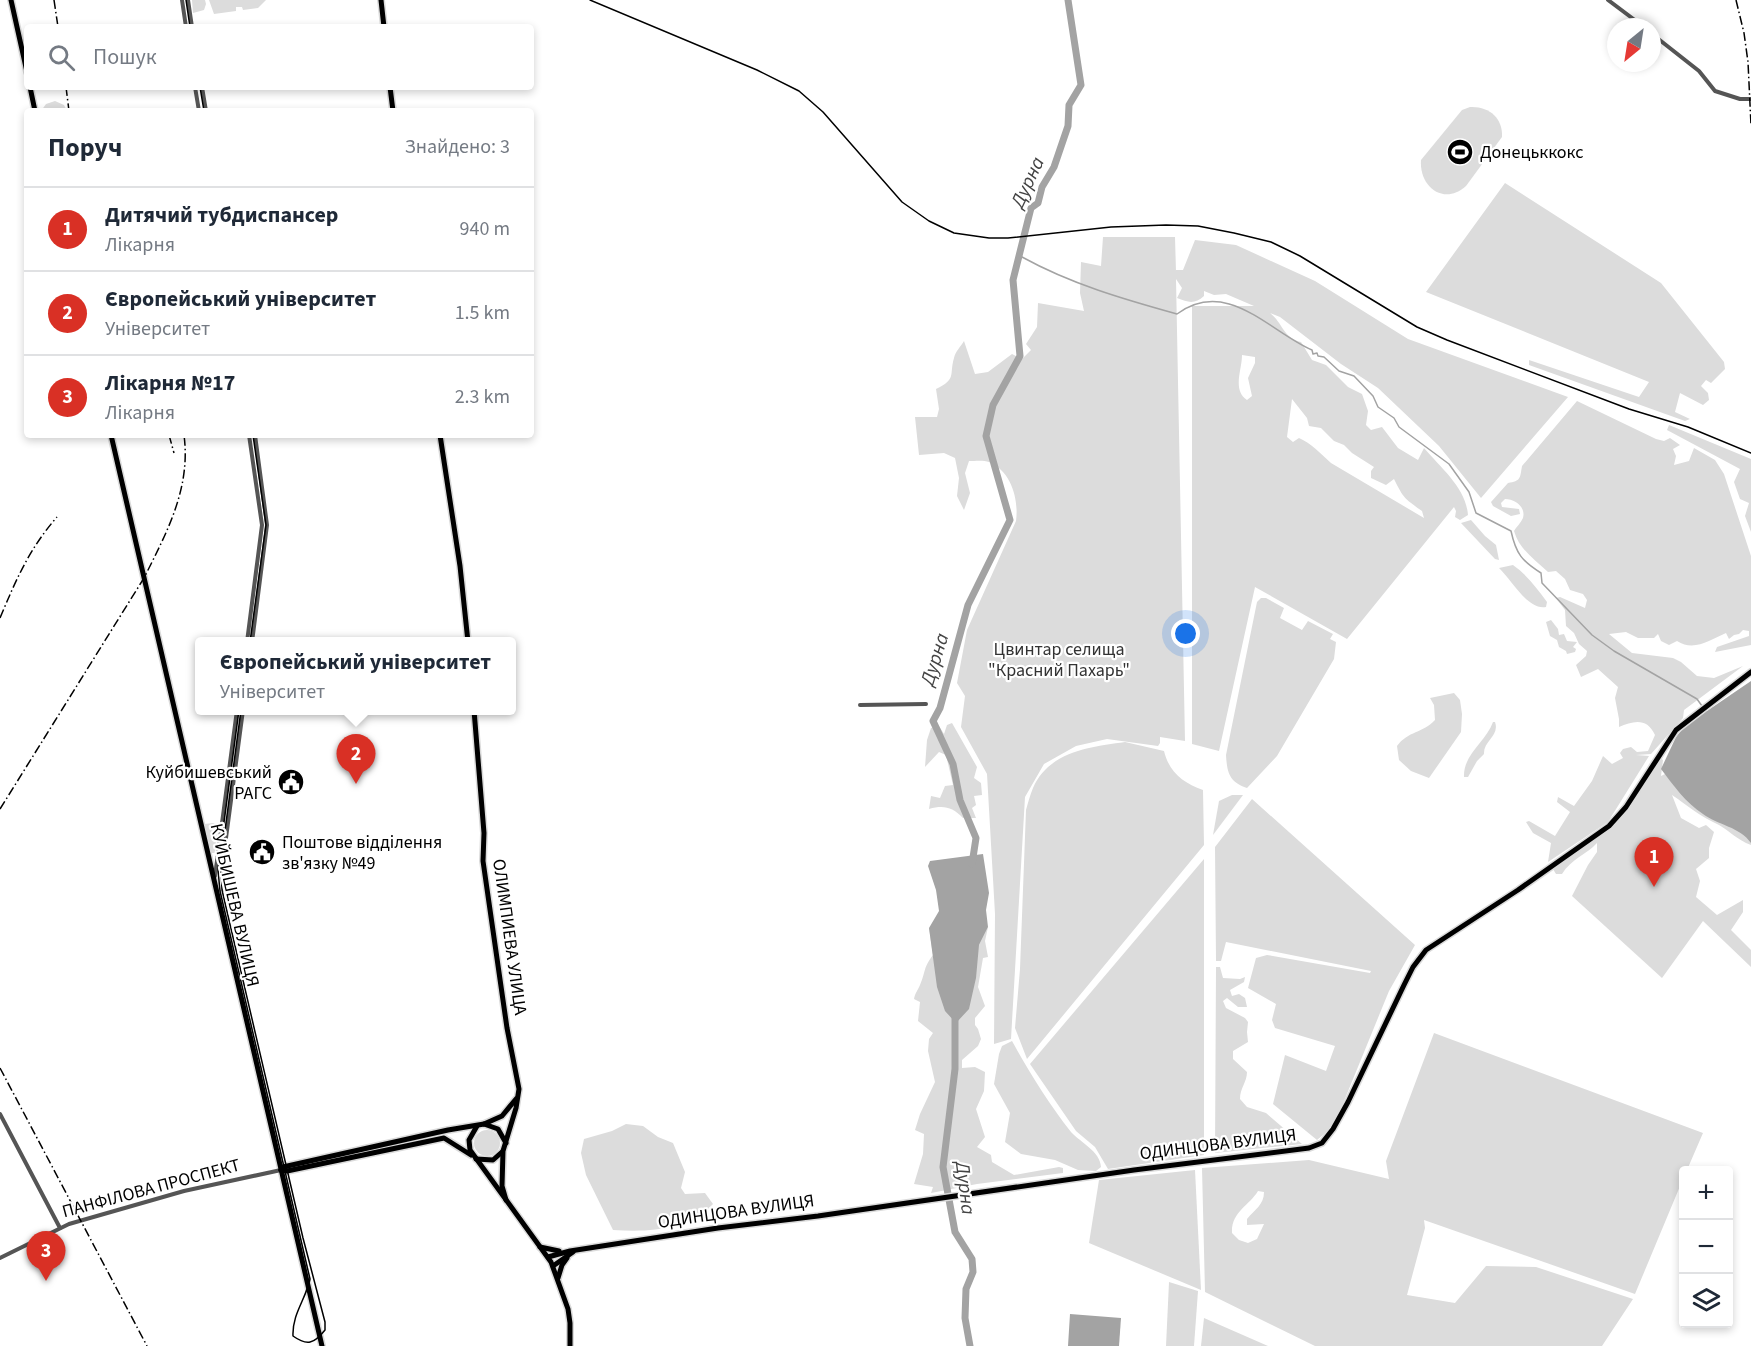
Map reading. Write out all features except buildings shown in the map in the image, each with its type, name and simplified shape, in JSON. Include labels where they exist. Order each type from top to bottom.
[{"type":"main road","points":[[11,0],[24,58]]},
{"type":"main road","points":[[381,0],[384,24]]},
{"type":"main road","points":[[31,90],[34,108]]},
{"type":"main road","points":[[390,90],[393,108]]},
{"type":"main road","name":"КУЙБИШЕВА ВУЛИЦЯ","points":[[112,438],[322,1346]]},
{"type":"main road","points":[[440,438],[460,566],[467,637]]},
{"type":"main road","name":"ОДИНЦОВА ВУЛИЦЯ","points":[[548,1257],[718,1228],[1309,1148],[1322,1143],[1333,1130],[1348,1102],[1419,958],[1434,944],[1518,891],[1609,826],[1626,807],[1676,730],[1751,672]]},
{"type":"main road","name":"ОЛИМПИЕВА УЛИЦА","points":[[474,715],[484,833],[483,861],[519,1096]]},
{"type":"main road","points":[[282,1171],[286,1166],[484,1124],[502,1116],[519,1096]]},
{"type":"main road","points":[[506,1200],[502,1186],[503,1151],[519,1096]]},
{"type":"main road","points":[[484,1124],[498,1128],[506,1144]]},
{"type":"main road","points":[[477,1126],[469,1140],[470,1150],[553,1266],[568,1309],[570,1346]]},
{"type":"main road","name":"ПАНФІЛОВА ПРОСПЕКТ","points":[[282,1171],[444,1138],[475,1158]]},
{"type":"main road","points":[[475,1158],[493,1160],[503,1151]]},
{"type":"main road","points":[[540,1246],[547,1249],[573,1251]]},
{"type":"main road","points":[[558,1278],[562,1265],[573,1251]]},
{"type":"main road","name":"ОДИНЦОВА ВУЛИЦЯ","points":[[553,1266],[573,1251]]},
{"type":"street","points":[[182,0],[186,24]]},
{"type":"street","points":[[188,0],[192,24]]},
{"type":"street","points":[[1608,0],[1632,18]]},
{"type":"street","points":[[1661,40],[1699,71],[1715,91],[1740,99],[1751,99]]},
{"type":"street","points":[[196,90],[198,108]]},
{"type":"street","points":[[202,90],[206,108]]},
{"type":"street","points":[[248,637],[262,525],[249,438]]},
{"type":"street","points":[[253,637],[267,525],[255,438]]},
{"type":"street","points":[[860,705],[926,704]]},
{"type":"street","points":[[214,882],[236,715]]},
{"type":"street","points":[[224,890],[222,868],[242,715]]},
{"type":"street","points":[[0,1114],[60,1228]]},
{"type":"street","name":"ПАНФІЛОВА ПРОСПЕКТ","points":[[0,1258],[81,1220],[184,1191],[282,1171]]},
{"type":"green space","points":[[192,0],[205,0],[204,10],[193,13]]},
{"type":"green space","points":[[209,0],[266,0],[258,8],[243,10],[242,7],[236,7],[236,11],[214,14]]},
{"type":"green space","points":[[55,101],[66,108],[43,108],[46,104]]},
{"type":"green space","name":"Донецьккокс","points":[[1477,107],[1494,114],[1500,124],[1502,137],[1466,186],[1458,192],[1442,194],[1434,191],[1424,178],[1421,160],[1462,110]]},
{"type":"green space","points":[[1505,183],[1661,283],[1724,362],[1725,369],[1711,383],[1706,380],[1701,386],[1708,393],[1709,400],[1703,405],[1680,393],[1675,412],[1690,419],[1685,421],[1529,365],[1529,360],[1639,397],[1649,382],[1426,292]]},
{"type":"green space","name":"Цвинтар селища \"Красний Пахарь\"","points":[[1103,237],[1175,237],[1176,272],[1176,270],[1183,270],[1195,240],[1236,245],[1315,281],[1408,339],[1568,397],[1481,498],[1439,446],[1378,388],[1341,364],[1280,317],[1270,313],[1290,337],[1301,342],[1312,360],[1326,365],[1348,387],[1362,394],[1368,411],[1366,425],[1371,430],[1382,427],[1398,448],[1418,460],[1424,448],[1458,487],[1468,515],[1460,520],[1455,517],[1454,507],[1347,639],[1255,587],[1219,751],[1192,744],[1192,306],[1254,306],[1226,294],[1214,295],[1204,291],[1204,296],[1198,300],[1188,302],[1181,300],[1177,298],[1182,288],[1176,279],[1185,741],[1160,737],[1158,746],[1107,739],[1076,746],[1044,764],[1025,797],[1011,1039],[994,1044],[995,914],[987,774],[961,727],[965,696],[957,683],[967,630],[1016,521],[1015,495],[1008,479],[997,466],[989,462],[969,461],[965,473],[970,493],[964,510],[957,496],[959,478],[955,458],[944,453],[919,455],[915,417],[937,417],[939,409],[936,389],[950,379],[955,356],[964,341],[975,374],[988,372],[1012,354],[1022,359],[1031,350],[1026,344],[1037,327],[1038,303],[1084,311],[1080,293],[1081,262],[1101,266]],"holes":[[[1242,355],[1255,357],[1255,363],[1248,378],[1252,396],[1247,400],[1242,396],[1239,385]],[[1292,399],[1307,418],[1309,426],[1321,428],[1334,441],[1344,445],[1374,467],[1371,471],[1371,478],[1386,485],[1394,479],[1408,500],[1422,511],[1424,518],[1331,463],[1303,440],[1299,438],[1293,442],[1287,437]]]},
{"type":"green space","points":[[1577,401],[1656,439],[1664,441],[1670,438],[1680,445],[1673,449],[1676,456],[1674,465],[1689,461],[1694,448],[1715,460],[1724,474],[1751,556],[1751,645],[1715,652],[1717,647],[1749,636],[1749,631],[1743,630],[1729,639],[1726,633],[1696,645],[1677,641],[1669,645],[1661,641],[1658,634],[1654,638],[1638,638],[1626,632],[1609,634],[1632,653],[1673,658],[1697,676],[1714,678],[1743,666],[1684,710],[1683,718],[1651,754],[1636,755],[1649,756],[1608,822],[1548,862],[1551,843],[1533,833],[1526,822],[1529,821],[1555,836],[1570,812],[1557,802],[1558,797],[1574,806],[1592,781],[1603,756],[1612,764],[1623,758],[1620,753],[1623,749],[1631,747],[1637,752],[1648,751],[1655,735],[1652,729],[1644,723],[1634,722],[1619,727],[1615,698],[1618,687],[1598,669],[1581,677],[1576,665],[1586,656],[1587,651],[1566,626],[1565,610],[1556,598],[1560,597],[1585,608],[1587,600],[1583,594],[1570,590],[1565,579],[1556,571],[1548,572],[1519,543],[1514,531],[1523,518],[1523,510],[1519,504],[1505,499],[1501,503],[1502,507],[1519,509],[1520,514],[1511,516],[1493,506],[1491,502],[1508,483],[1519,478],[1522,466]]},
{"type":"green space","points":[[1669,425],[1751,459],[1751,532],[1745,516],[1749,503],[1740,499],[1734,482],[1740,469],[1667,430]]},
{"type":"green space","points":[[1471,520],[1496,545],[1499,560],[1495,559],[1461,523]]},
{"type":"green space","points":[[1513,565],[1539,591],[1547,602],[1546,607],[1539,607],[1526,599],[1499,568]]},
{"type":"green space","points":[[1261,598],[1266,598],[1284,608],[1280,618],[1302,630],[1308,621],[1333,634],[1330,639],[1336,642],[1334,659],[1277,756],[1247,788],[1236,783],[1230,776],[1226,755],[1257,602]]},
{"type":"green space","points":[[1551,620],[1558,629],[1559,635],[1564,634],[1567,641],[1577,642],[1573,647],[1576,649],[1575,652],[1567,654],[1559,647],[1557,640],[1550,636],[1546,622]]},
{"type":"green space","points":[[1454,693],[1460,700],[1461,732],[1429,778],[1411,771],[1399,760],[1397,746],[1406,737],[1435,720],[1434,705],[1430,698]]},
{"type":"green space","points":[[1495,722],[1495,731],[1484,749],[1484,754],[1468,777],[1464,777],[1467,762]]},
{"type":"green space","points":[[952,723],[977,767],[974,778],[981,783],[982,795],[974,796],[976,805],[972,808],[976,818],[963,818],[948,808],[929,809],[931,796],[940,798],[945,786],[953,785],[946,755],[939,752],[925,767],[927,740],[931,728],[939,726],[944,734],[947,725]]},
{"type":"green space","points":[[1125,742],[1164,751],[1169,765],[1178,776],[1203,790],[1204,845],[1027,1059],[1015,1028],[1020,969],[1026,810],[1029,799],[1040,776],[1060,759],[1085,749]]},
{"type":"green space","points":[[1659,757],[1663,760],[1661,776],[1665,774],[1751,823],[1751,845],[1700,815],[1672,795],[1681,818],[1699,828],[1706,825],[1714,832],[1709,848],[1709,858],[1696,869],[1700,881],[1696,897],[1717,915],[1743,900],[1743,912],[1731,930],[1751,950],[1751,967],[1703,921],[1662,978],[1572,896],[1597,852],[1597,843],[1570,864],[1562,874],[1556,874],[1553,869],[1612,827]]},
{"type":"green space","points":[[1232,795],[1243,795],[1213,835],[1219,801]]},
{"type":"green space","points":[[1252,799],[1415,945],[1389,991],[1342,1106],[1328,1131],[1317,1140],[1273,1104],[1285,1055],[1326,1071],[1335,1046],[1275,1028],[1272,1020],[1276,1004],[1248,988],[1256,958],[1267,955],[1370,973],[1371,971],[1226,942],[1221,961],[1216,961],[1215,847]]},
{"type":"green space","points":[[214,823],[218,829],[215,853],[210,853],[204,824]]},
{"type":"green space","points":[[1204,859],[1204,1155],[1108,1169],[1095,1147],[1076,1131],[1030,1064]]},
{"type":"green space","points":[[988,927],[985,941],[988,957],[983,958],[978,987],[985,1006],[975,1018],[975,1025],[981,1039],[978,1046],[962,1060],[962,1068],[975,1067],[985,1072],[984,1091],[976,1109],[985,1137],[977,1147],[991,1155],[992,1162],[1014,1175],[1059,1167],[1063,1168],[1063,1173],[977,1184],[931,1193],[933,1187],[914,1184],[923,1154],[924,1134],[915,1130],[935,1082],[928,1051],[929,1039],[933,1033],[918,1021],[920,1002],[914,999],[933,955],[929,928],[979,945]]},
{"type":"green space","points":[[1216,967],[1220,967],[1223,978],[1245,977],[1244,982],[1230,990],[1232,996],[1239,994],[1245,998],[1247,1007],[1238,1007],[1227,998],[1223,1001],[1226,1008],[1248,1022],[1248,1042],[1233,1051],[1233,1059],[1247,1072],[1240,1099],[1247,1107],[1266,1113],[1302,1144],[1215,1153]]},
{"type":"green space","points":[[1434,1033],[1703,1133],[1689,1166],[1679,1166],[1679,1189],[1635,1294],[1424,1220],[1425,1228],[1407,1295],[1455,1303],[1486,1266],[1536,1267],[1633,1299],[1602,1346],[1315,1346],[1205,1292],[1202,1168],[1309,1160],[1389,1179],[1386,1161]],"holes":[[[1258,1191],[1264,1192],[1261,1204],[1247,1219],[1247,1225],[1264,1224],[1257,1239],[1248,1243],[1239,1240],[1232,1233],[1237,1214]]]},
{"type":"green space","points":[[1012,1041],[1040,1088],[1071,1132],[1097,1156],[1101,1167],[1096,1171],[1078,1170],[1055,1160],[1021,1154],[1005,1142],[1010,1113],[994,1084],[1002,1046]]},
{"type":"green space","points":[[626,1124],[643,1126],[658,1137],[673,1143],[685,1172],[681,1188],[685,1194],[705,1193],[713,1204],[703,1213],[679,1225],[654,1230],[613,1230],[586,1175],[581,1153],[584,1139],[612,1131]]},
{"type":"green space","points":[[487,1130],[497,1133],[500,1143],[497,1153],[487,1156],[477,1153],[474,1143],[477,1133]]},
{"type":"green space","points":[[1195,1170],[1201,1290],[1089,1243],[1099,1180]]},
{"type":"green space","points":[[1169,1282],[1198,1291],[1194,1346],[1166,1346]]},
{"type":"green space","points":[[1204,1318],[1268,1346],[1201,1346]]},
{"type":"shaded area","points":[[1751,681],[1751,843],[1741,833],[1697,810],[1661,769],[1676,737],[1685,726]]},
{"type":"shaded area","points":[[983,854],[989,893],[986,910],[988,927],[979,945],[976,978],[969,1009],[956,1023],[945,1011],[937,987],[929,928],[939,911],[936,890],[928,866],[930,861]]},
{"type":"shaded area","points":[[1070,1314],[1121,1318],[1119,1346],[1068,1346]]},
{"type":"waterway","name":"Дурна","points":[[972,864],[976,838],[960,800],[953,764],[933,721],[940,708],[968,605],[1010,520],[986,436],[993,405],[1020,356],[1013,280],[1031,208],[1038,203],[1042,187],[1054,167],[1068,126],[1069,105],[1081,85],[1068,0]]},
{"type":"waterway","points":[[1019,253],[1041,267],[1078,283],[1177,314],[1195,304],[1213,301],[1231,304],[1248,311],[1312,350],[1313,354],[1317,353],[1318,356],[1324,357],[1339,371],[1354,376],[1373,396],[1378,407],[1394,418],[1399,427],[1449,464],[1469,492],[1476,513],[1511,531],[1515,546],[1521,556],[1541,573],[1542,583],[1592,635],[1614,651],[1697,699],[1707,713]]},
{"type":"waterway","name":"Дурна","points":[[955,1012],[955,1069],[943,1167],[955,1232],[972,1259],[973,1272],[966,1289],[965,1318],[970,1346]]},
{"type":"tram line","points":[[186,0],[190,24]]},
{"type":"tram line","points":[[590,0],[757,70],[799,91],[823,112],[902,202],[929,221],[954,233],[1008,238],[1111,227],[1166,225],[1198,226],[1271,242],[1300,256],[1417,327],[1629,409],[1688,427],[1751,453]]},
{"type":"tram line","points":[[200,90],[204,108]]},
{"type":"tram line","points":[[251,637],[266,525],[253,438]]},
{"type":"tram line","points":[[238,715],[218,870],[220,891],[310,1279],[297,1314],[293,1336],[310,1342],[325,1330],[325,1322],[303,1238],[222,890],[222,853],[240,715]]},
{"type":"railway","points":[[54,0],[58,24]]},
{"type":"railway","points":[[1736,0],[1748,62],[1751,125]]},
{"type":"railway","points":[[66,90],[69,108]]},
{"type":"railway","points":[[170,438],[174,453]]},
{"type":"railway","points":[[0,809],[153,561],[169,527],[180,491],[184,473],[184,438]]},
{"type":"railway","points":[[0,618],[31,553],[57,517]]},
{"type":"railway","points":[[0,1068],[147,1346]]},
{"type":"place","name":"Донецьккокс","points":[[1460,152]]},
{"type":"place","name":"Куйбишевський РАГС","points":[[291,782]]},
{"type":"place","name":"Європейський університет","points":[[356,784]]},
{"type":"place","name":"Поштове відділення зв'язку №49","points":[[262,852]]},
{"type":"place","name":"Дитячий тубдиспансер","points":[[1654,887]]},
{"type":"place","name":"Лікарня №17","points":[[46,1281]]}]
